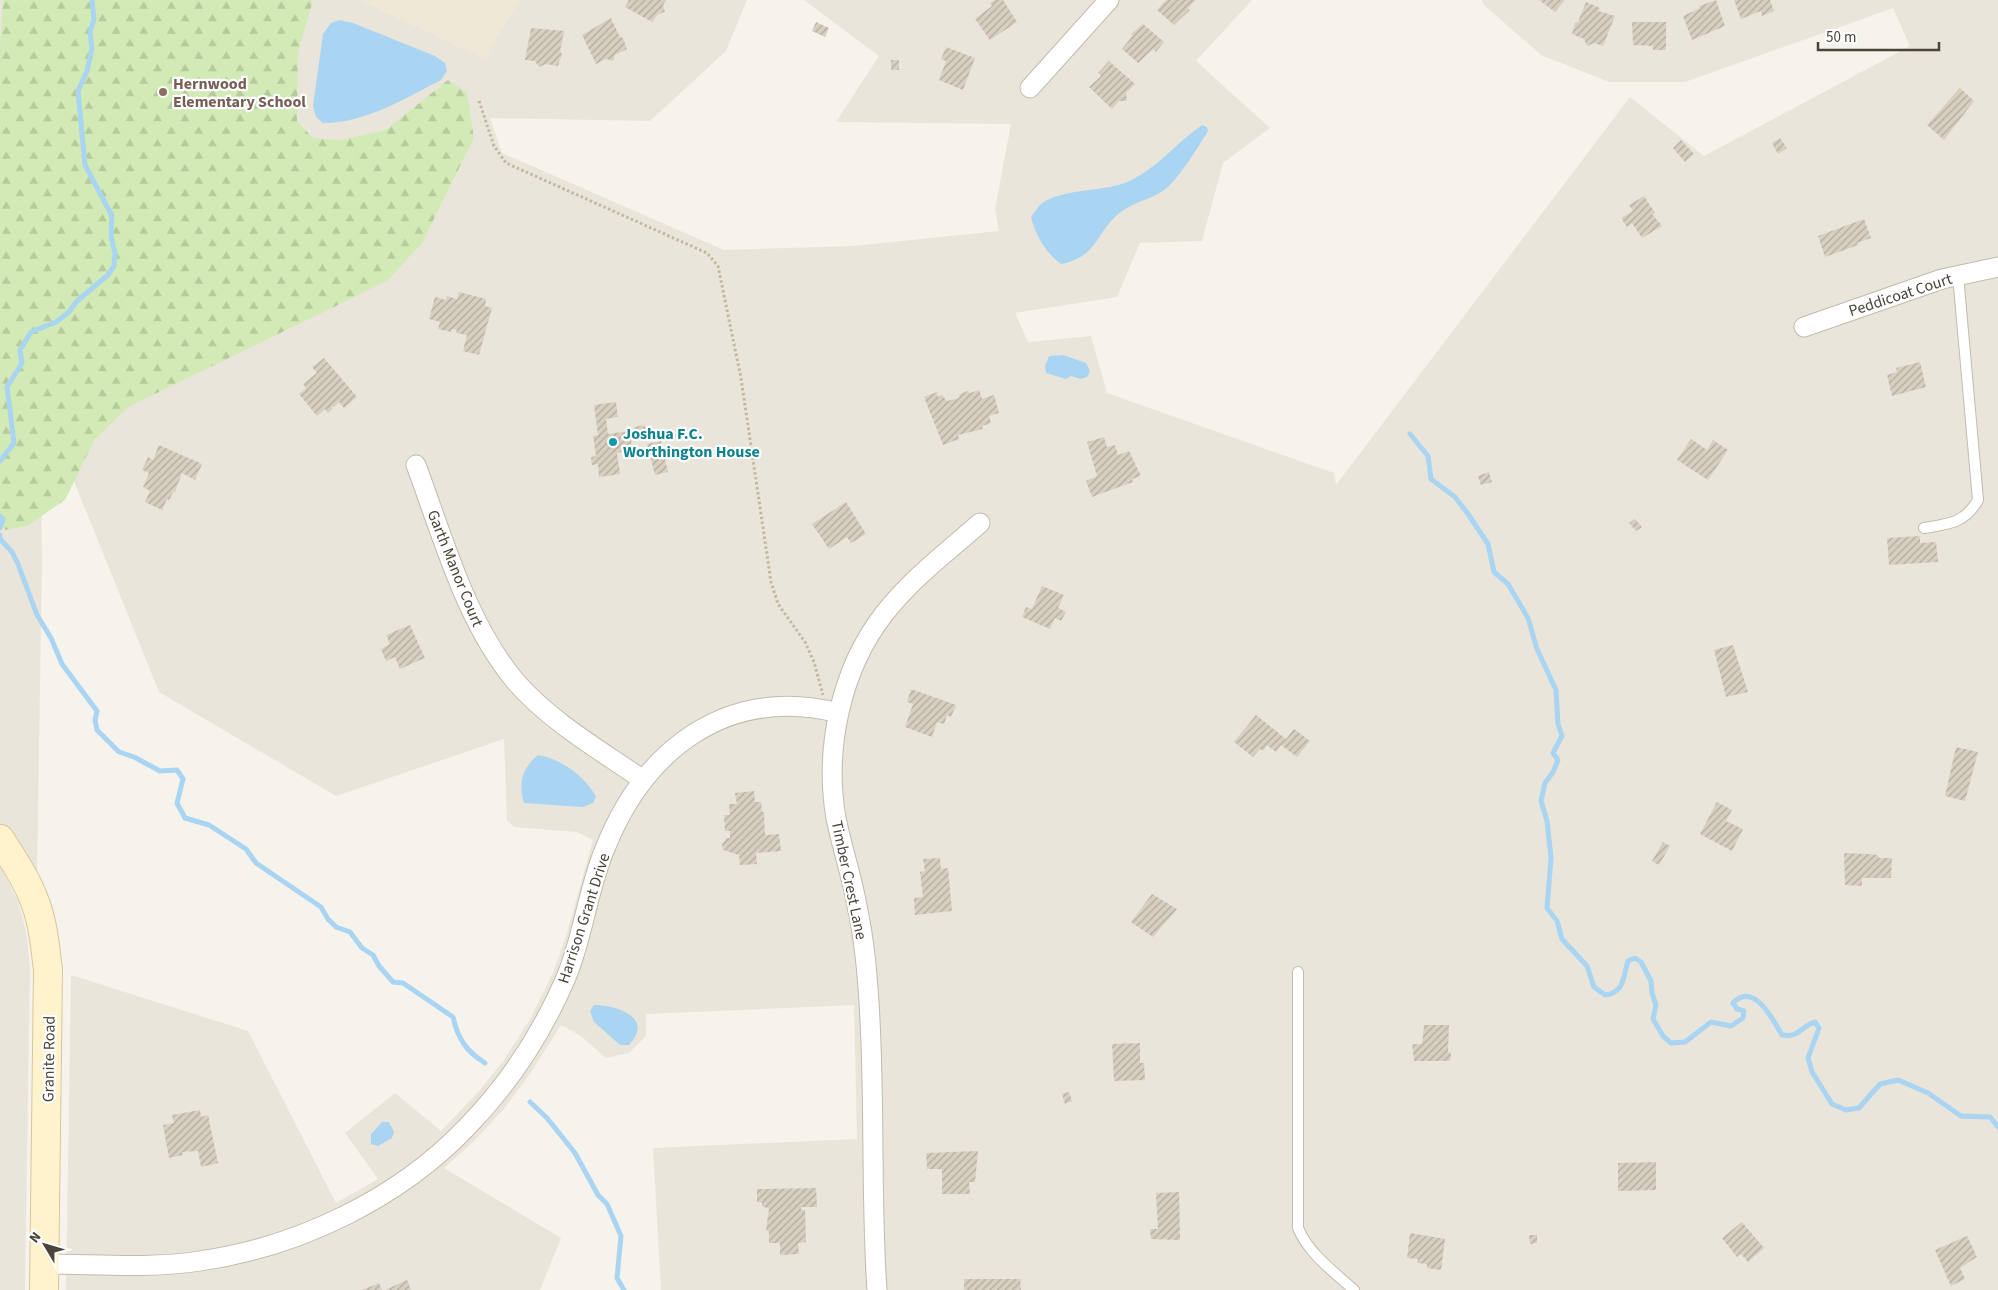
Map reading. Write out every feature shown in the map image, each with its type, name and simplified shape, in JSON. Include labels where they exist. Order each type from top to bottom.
[{"type":"street","points":[[1030,88],[1109,0]]},
{"type":"street","name":"Peddicoat Court","points":[[1804,327],[1958,275],[1998,267]]},
{"type":"street","name":"Garth Manor Court","points":[[416,465],[470,609],[487,641],[506,669],[526,692],[553,716],[643,780]]},
{"type":"street","name":"Timber Crest Lane","points":[[877,1290],[868,990],[859,914],[836,817],[833,782],[833,712],[860,653],[884,614],[910,584],[980,523]]},
{"type":"street","name":"Harrison Grant Drive","points":[[44,1277],[201,1261],[291,1238],[334,1220],[372,1200],[426,1164],[464,1130],[492,1100],[517,1067],[543,1025],[565,979],[579,941],[605,848],[621,812],[643,780],[662,758],[684,740],[710,724],[739,713],[763,707],[791,705],[833,712]]},
{"type":"street","name":"Granite Road","points":[[0,839],[18,867],[34,898],[42,929],[48,970],[44,1277]]},
{"type":"lane","points":[[1924,528],[1952,524],[1970,513],[1978,500],[1958,275]]},
{"type":"lane","points":[[1298,972],[1298,1228],[1302,1239],[1354,1290]]},
{"type":"path","points":[[479,101],[494,146],[506,163],[707,253],[718,266],[741,378],[771,582],[778,604],[804,642],[814,662],[833,712]]},
{"type":"shaded area","points":[[0,0],[361,0],[484,58],[519,0],[747,0],[726,51],[650,121],[490,118],[502,153],[724,250],[853,246],[999,231],[995,209],[1011,124],[836,122],[879,56],[804,0],[1252,0],[1196,61],[1270,128],[1223,163],[1202,241],[1140,243],[1117,297],[1015,313],[1028,342],[1091,336],[1107,393],[1334,473],[1336,485],[1630,97],[1704,156],[1910,46],[1893,8],[1685,82],[1609,82],[1541,55],[1484,5],[1482,0],[1998,0],[1998,1290],[661,1290],[653,1148],[857,1139],[854,1005],[646,1014],[646,1036],[629,1053],[606,1058],[581,1036],[561,1025],[530,1074],[503,1110],[474,1141],[444,1168],[561,1238],[540,1290],[66,1290],[71,975],[248,1031],[336,1203],[378,1179],[345,1133],[395,1093],[441,1131],[480,1090],[504,1060],[530,1019],[553,973],[566,936],[593,840],[577,832],[514,827],[507,820],[504,739],[336,796],[159,692],[40,397],[42,564],[37,876],[0,823]]},
{"type":"shaded area","points":[[361,0],[519,0],[484,58]]},
{"type":"shaded area","points":[[0,865],[18,901],[26,931],[30,967],[25,1290],[0,1290]]},
{"type":"green space","points":[[3,0],[313,0],[298,52],[297,121],[313,138],[339,140],[386,130],[448,80],[467,93],[474,138],[422,243],[387,281],[128,407],[95,439],[65,500],[27,526],[6,530],[0,525],[0,48]]},
{"type":"water","points":[[340,20],[353,23],[435,56],[445,63],[447,71],[441,80],[384,109],[354,119],[323,123],[316,117],[313,106],[323,34],[331,23]]},
{"type":"water","points":[[1202,125],[1207,127],[1208,131],[1175,180],[1158,194],[1128,207],[1117,215],[1089,251],[1073,261],[1061,264],[1046,249],[1038,237],[1031,217],[1040,205],[1058,196],[1115,186],[1136,178],[1156,164]]},
{"type":"water","points":[[1063,355],[1086,363],[1090,371],[1087,377],[1081,379],[1071,376],[1066,379],[1046,373],[1045,366],[1049,356]]},
{"type":"water","points":[[538,755],[563,764],[586,782],[596,797],[593,803],[583,807],[524,803],[521,789],[523,777],[528,765]]},
{"type":"water","points":[[594,1005],[612,1007],[630,1014],[638,1027],[636,1035],[629,1045],[620,1045],[594,1022],[590,1011]]},
{"type":"water","points":[[382,1122],[389,1122],[394,1132],[392,1138],[378,1146],[371,1144],[371,1134]]},
{"type":"building","points":[[629,0],[666,0],[663,5],[665,12],[658,14],[652,22],[625,7]]},
{"type":"building","points":[[995,0],[1003,0],[1017,22],[990,40],[975,19],[992,6],[990,3]]},
{"type":"building","points":[[1166,0],[1196,0],[1188,8],[1190,10],[1174,25],[1157,10]]},
{"type":"building","points":[[1539,0],[1565,0],[1555,12]]},
{"type":"building","points":[[1716,0],[1725,26],[1692,40],[1683,16],[1700,8],[1699,6]]},
{"type":"building","points":[[1734,0],[1770,0],[1774,11],[1762,16],[1761,11],[1741,19]]},
{"type":"building","points":[[1586,2],[1600,8],[1598,11],[1615,16],[1603,46],[1594,43],[1587,46],[1584,39],[1572,34],[1575,23],[1578,22]]},
{"type":"building","points":[[611,18],[627,49],[615,55],[613,61],[606,59],[596,64],[582,35]]},
{"type":"building","points":[[816,22],[829,28],[825,37],[812,31]]},
{"type":"building","points":[[1632,22],[1666,22],[1666,50],[1653,50],[1653,46],[1633,45]]},
{"type":"building","points":[[1143,24],[1164,42],[1156,52],[1153,49],[1138,63],[1122,49],[1133,35],[1131,34]]},
{"type":"building","points":[[531,28],[564,31],[560,51],[562,54],[558,66],[546,64],[539,67],[535,61],[525,60]]},
{"type":"building","points":[[946,47],[975,58],[963,90],[939,80],[946,61],[941,59]]},
{"type":"building","points":[[891,60],[899,60],[899,70],[891,70]]},
{"type":"building","points":[[1109,61],[1135,84],[1126,93],[1127,101],[1119,101],[1112,109],[1089,87],[1101,76],[1098,73]]},
{"type":"building","points":[[1960,88],[1974,101],[1944,140],[1927,125]]},
{"type":"building","points":[[1780,138],[1787,148],[1778,154],[1772,143]]},
{"type":"building","points":[[1681,140],[1694,154],[1685,162],[1673,148]]},
{"type":"building","points":[[1644,196],[1655,213],[1652,214],[1662,226],[1642,238],[1632,223],[1627,227],[1621,218],[1633,211],[1629,205]]},
{"type":"building","points":[[1864,219],[1871,238],[1857,243],[1858,245],[1825,257],[1818,236]]},
{"type":"building","points":[[459,292],[486,299],[485,306],[492,308],[479,355],[463,351],[467,335],[456,333],[457,330],[452,329],[451,332],[438,329],[440,322],[429,319],[435,297],[446,300],[447,296],[457,299]]},
{"type":"building","points":[[324,358],[357,397],[344,408],[339,402],[334,407],[331,406],[333,408],[328,413],[325,409],[317,416],[299,394],[306,388],[303,384],[317,373],[312,367]]},
{"type":"building","points":[[1920,362],[1926,387],[1892,396],[1887,375],[1897,372],[1896,368]]},
{"type":"building","points":[[979,390],[982,399],[994,395],[999,413],[989,416],[991,423],[982,426],[983,429],[958,435],[959,439],[943,445],[924,397],[937,392],[938,397],[942,395],[947,401],[959,398],[960,394],[967,391],[970,393]]},
{"type":"building","name":"Joshua F.C. Worthington House","points":[[616,402],[618,417],[606,419],[608,434],[630,431],[632,449],[617,453],[620,474],[599,477],[598,464],[592,465],[591,457],[596,456],[593,436],[598,435],[594,405]]},
{"type":"building","points":[[645,425],[647,438],[636,439],[634,427]]},
{"type":"building","points":[[1104,437],[1107,447],[1115,445],[1118,455],[1129,451],[1141,476],[1132,479],[1133,482],[1092,497],[1086,481],[1097,476],[1087,442]]},
{"type":"building","points":[[1691,439],[1707,450],[1713,440],[1728,450],[1708,480],[1677,460]]},
{"type":"building","points":[[661,441],[668,472],[655,475],[647,444]]},
{"type":"building","points":[[159,445],[202,464],[195,480],[182,473],[175,492],[169,500],[167,499],[162,510],[145,502],[150,491],[143,487],[149,473],[142,470],[148,457],[153,460]]},
{"type":"building","points":[[1489,472],[1492,482],[1481,485],[1478,476]]},
{"type":"building","points":[[846,502],[866,534],[851,543],[847,537],[829,549],[812,524]]},
{"type":"building","points":[[1635,519],[1642,527],[1636,531],[1629,523]]},
{"type":"building","points":[[1920,536],[1920,543],[1936,542],[1938,562],[1889,565],[1887,538]]},
{"type":"building","points":[[1042,586],[1064,595],[1058,608],[1066,612],[1061,621],[1055,618],[1050,629],[1022,617],[1026,607],[1032,609]]},
{"type":"building","points":[[410,625],[425,658],[400,669],[395,657],[386,661],[381,649],[390,644],[386,635]]},
{"type":"building","points":[[1733,645],[1748,692],[1726,697],[1714,650]]},
{"type":"building","points":[[911,689],[956,705],[951,717],[947,715],[944,724],[937,722],[932,737],[905,727],[913,704],[907,702]]},
{"type":"building","points":[[1256,715],[1286,739],[1294,729],[1310,741],[1297,757],[1281,745],[1276,752],[1267,745],[1263,751],[1260,749],[1253,757],[1234,742]]},
{"type":"building","points":[[1956,747],[1978,752],[1965,801],[1945,796]]},
{"type":"building","points":[[754,791],[755,802],[761,802],[762,812],[764,812],[765,835],[779,834],[781,851],[756,853],[757,864],[740,865],[739,855],[723,850],[722,844],[727,838],[730,838],[730,831],[725,831],[724,815],[730,815],[729,804],[737,804],[735,793]]},
{"type":"building","points":[[1717,802],[1732,810],[1726,821],[1743,829],[1732,851],[1700,834]]},
{"type":"building","points":[[1663,842],[1670,846],[1659,865],[1652,861]]},
{"type":"building","points":[[1844,853],[1878,855],[1879,858],[1892,858],[1891,878],[1862,878],[1862,886],[1845,885]]},
{"type":"building","points":[[940,858],[941,869],[948,868],[952,911],[915,915],[914,898],[923,897],[920,872],[925,871],[923,859]]},
{"type":"building","points":[[1152,894],[1177,909],[1153,937],[1131,922]]},
{"type":"building","points":[[1424,1025],[1449,1025],[1448,1052],[1451,1053],[1451,1057],[1449,1061],[1414,1061],[1412,1044],[1422,1044]]},
{"type":"building","points":[[1140,1043],[1140,1063],[1144,1063],[1145,1080],[1114,1081],[1112,1044]]},
{"type":"building","points":[[1069,1092],[1072,1101],[1065,1104],[1062,1094]]},
{"type":"building","points":[[200,1110],[201,1117],[208,1115],[218,1163],[201,1167],[198,1151],[182,1152],[183,1155],[169,1158],[163,1125],[174,1123],[172,1115]]},
{"type":"building","points":[[978,1151],[975,1182],[969,1182],[970,1194],[942,1194],[942,1169],[927,1169],[926,1153]]},
{"type":"building","points":[[1656,1162],[1656,1190],[1618,1191],[1618,1163]]},
{"type":"building","points":[[816,1188],[817,1207],[801,1207],[801,1210],[805,1210],[806,1242],[798,1243],[799,1254],[780,1255],[780,1243],[769,1243],[769,1232],[766,1230],[769,1209],[762,1206],[762,1202],[757,1202],[757,1189]]},
{"type":"building","points":[[1179,1192],[1180,1240],[1151,1239],[1150,1229],[1158,1229],[1156,1193]]},
{"type":"building","points":[[1742,1222],[1764,1248],[1748,1262],[1741,1254],[1737,1257],[1722,1238]]},
{"type":"building","points":[[1410,1233],[1445,1239],[1441,1270],[1427,1268],[1427,1264],[1417,1263],[1418,1259],[1407,1258]]},
{"type":"building","points":[[1529,1235],[1537,1235],[1537,1243],[1530,1244]]},
{"type":"building","points":[[1967,1236],[1977,1257],[1960,1268],[1965,1279],[1951,1286],[1935,1250]]},
{"type":"building","points":[[964,1279],[1020,1279],[1021,1290],[964,1290]]},
{"type":"building","points":[[407,1280],[411,1290],[385,1290]]},
{"type":"building","points":[[379,1283],[382,1290],[362,1290]]},
{"type":"waterway","points":[[0,461],[14,443],[7,387],[22,363],[20,350],[31,332],[56,322],[68,313],[77,301],[108,275],[114,266],[115,253],[111,236],[112,216],[85,165],[78,91],[87,71],[92,49],[90,32],[94,19],[92,0]]},
{"type":"waterway","points":[[1410,434],[1428,456],[1431,479],[1455,497],[1488,544],[1494,572],[1508,584],[1528,618],[1537,649],[1556,690],[1558,724],[1562,736],[1553,753],[1558,760],[1553,772],[1545,783],[1541,801],[1547,821],[1551,858],[1547,908],[1557,921],[1562,939],[1587,966],[1594,987],[1605,995],[1612,994],[1622,983],[1628,961],[1635,958],[1641,962],[1651,981],[1656,1005],[1653,1019],[1663,1036],[1671,1043],[1685,1042],[1711,1022],[1731,1026],[1743,1018],[1744,1011],[1737,1009],[1733,1003],[1741,997],[1748,997],[1762,1005],[1782,1035],[1793,1035],[1815,1022],[1819,1028],[1808,1058],[1812,1072],[1832,1104],[1846,1110],[1859,1108],[1880,1084],[1898,1080],[1928,1093],[1961,1116],[1990,1117],[1998,1127]]},
{"type":"waterway","points":[[0,516],[3,519],[0,528]]},
{"type":"waterway","points":[[0,535],[0,539],[12,552],[18,564],[37,615],[51,638],[62,664],[97,711],[95,720],[97,730],[119,752],[134,757],[160,771],[177,770],[183,779],[177,803],[185,818],[209,825],[246,849],[256,863],[321,907],[328,919],[336,927],[350,932],[362,948],[373,955],[379,966],[393,982],[403,983],[453,1017],[457,1032],[464,1044],[485,1063]]},
{"type":"waterway","points":[[530,1102],[547,1118],[575,1153],[598,1195],[607,1204],[621,1236],[617,1278],[624,1290]]},
{"type":"place","name":"Hernwood Elementary School","points":[[163,92]]},
{"type":"place","name":"Joshua F.C. Worthington House","points":[[613,442]]}]
